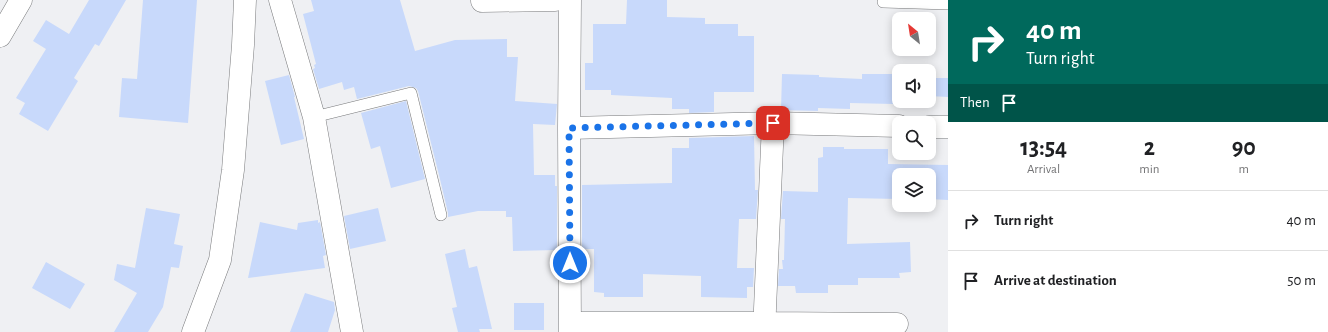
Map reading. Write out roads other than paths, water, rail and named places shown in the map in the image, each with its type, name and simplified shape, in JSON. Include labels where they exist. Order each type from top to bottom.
[{"type":"street","points":[[0,36],[21,0]]},
{"type":"street","points":[[192,332],[220,260],[233,170],[245,0]]},
{"type":"street","points":[[280,0],[314,116],[352,332]]},
{"type":"street","points":[[482,0],[555,0]]},
{"type":"street","points":[[570,0],[570,328],[764,327],[896,324]]},
{"type":"street","points":[[569,128],[773,123],[892,126]]},
{"type":"street","points":[[764,327],[773,123]]},
{"type":"street","points":[[936,127],[948,128]]},
{"type":"lane","points":[[883,2],[948,4]]},
{"type":"lane","points":[[314,116],[411,93],[441,215]]}]
